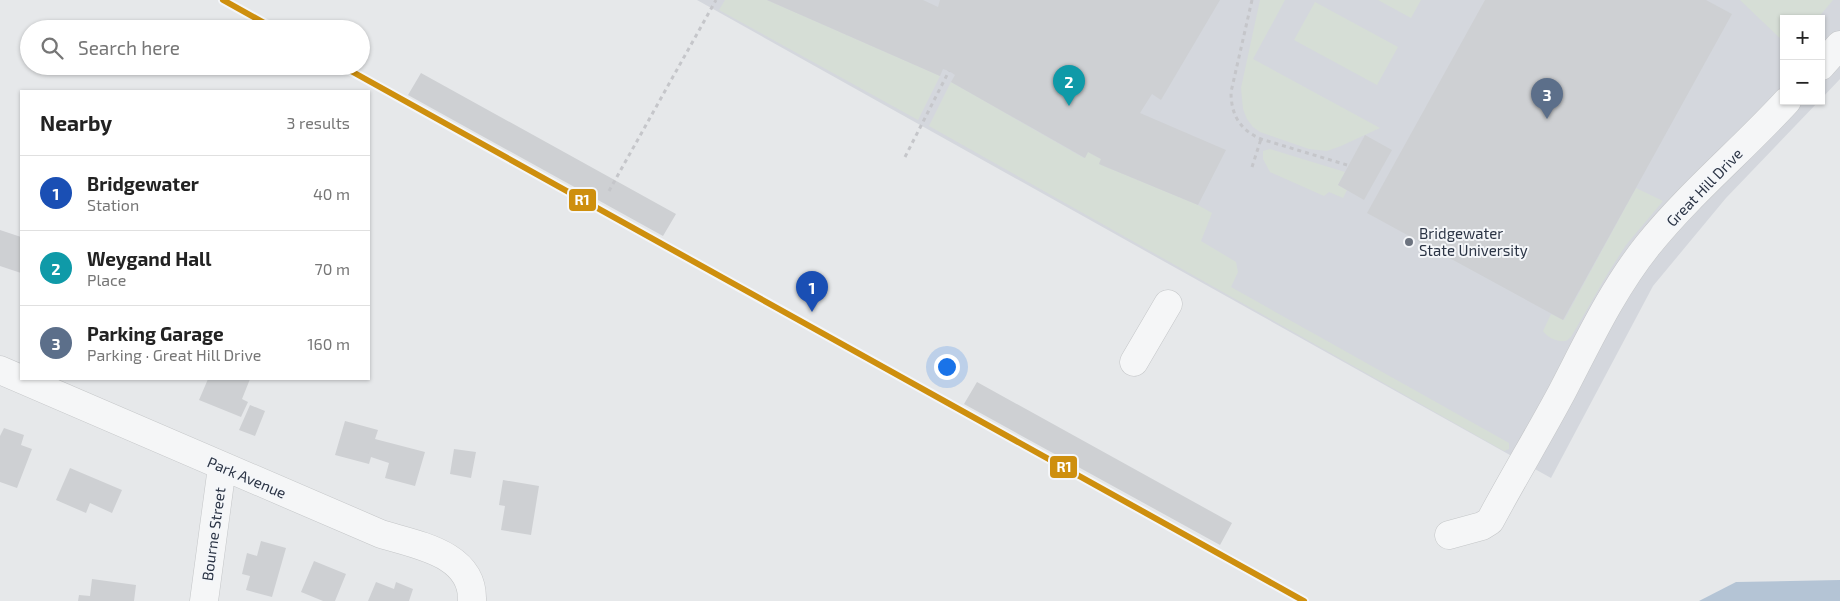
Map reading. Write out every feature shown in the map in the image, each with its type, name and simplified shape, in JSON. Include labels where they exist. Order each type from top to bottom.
[{"type":"street","points":[[1825,62],[1840,45]]},
{"type":"street","name":"Great Hill Drive","points":[[1450,535],[1482,526],[1490,521],[1605,310],[1648,246],[1679,211],[1784,105]]},
{"type":"street","points":[[1134,362],[1168,304]]},
{"type":"street","name":"Park Avenue","points":[[0,370],[20,379]]},
{"type":"street","name":"Park Avenue","points":[[23,380],[381,534],[438,551],[460,567],[469,584],[472,601]]},
{"type":"street","name":"Bourne Street","points":[[204,601],[222,467]]},
{"type":"path","points":[[609,192],[716,0]]},
{"type":"path","points":[[1252,0],[1231,92],[1231,104],[1240,125],[1248,134],[1261,139],[1347,165]]},
{"type":"path","points":[[906,158],[949,71]]},
{"type":"path","points":[[1252,168],[1261,139]]},
{"type":"shaded area","name":"Bridgewater State University","points":[[697,0],[1840,0],[1840,79],[1825,95],[1825,15],[1780,15],[1780,105],[1815,105],[1726,198],[1653,286],[1551,478]]},
{"type":"shaded area","points":[[725,0],[767,0],[940,76],[918,120],[719,10]]},
{"type":"shaded area","points":[[1260,0],[1285,0],[1253,59],[1380,128],[1327,151],[1309,149],[1260,132],[1253,127],[1243,109],[1241,88]]},
{"type":"shaded area","points":[[1378,0],[1421,0],[1411,18]]},
{"type":"shaded area","points":[[1740,0],[1833,0],[1820,15],[1780,15],[1780,38]]},
{"type":"shaded area","points":[[1315,2],[1398,47],[1377,85],[1294,40]]},
{"type":"shaded area","points":[[951,82],[1084,158],[1088,152],[1101,159],[1099,164],[1198,205],[1212,213],[1201,241],[1236,262],[1238,272],[1231,287],[1509,443],[1509,449],[1504,451],[929,126]]},
{"type":"shaded area","points":[[1270,149],[1345,172],[1338,185],[1347,190],[1343,198],[1329,192],[1324,196],[1270,172],[1263,159],[1263,151]]},
{"type":"shaded area","points":[[1636,188],[1663,201],[1626,245],[1571,337],[1566,341],[1550,338],[1543,331],[1551,314],[1564,320]]},
{"type":"water","points":[[1840,580],[1840,601],[1699,601],[1736,582]]},
{"type":"building","points":[[767,0],[923,0],[938,7],[940,0],[1220,0],[1161,100],[1152,94],[1140,113],[1226,150],[1198,205],[1099,164],[1101,159],[1088,152],[1085,158],[951,82],[955,75],[949,71],[943,69],[940,76]]},
{"type":"building","points":[[1485,0],[1706,0],[1732,14],[1563,320],[1367,213]]},
{"type":"building","points":[[421,73],[676,214],[663,236],[408,95]]},
{"type":"building","points":[[1365,135],[1392,150],[1364,200],[1338,185]]},
{"type":"building","points":[[0,230],[20,237],[20,273],[0,266]]},
{"type":"building","points":[[208,380],[250,380],[242,399],[248,402],[241,417],[199,400]]},
{"type":"building","points":[[977,382],[1232,523],[1220,545],[964,404]]},
{"type":"building","points":[[250,405],[265,411],[255,436],[239,430]]},
{"type":"building","points":[[345,421],[378,430],[375,439],[425,452],[415,486],[385,478],[389,463],[371,457],[369,464],[335,455]]},
{"type":"building","points":[[4,428],[24,435],[21,445],[32,449],[17,488],[0,482],[0,436]]},
{"type":"building","points":[[454,449],[476,452],[471,478],[450,474]]},
{"type":"building","points":[[70,468],[122,490],[112,513],[90,503],[86,513],[56,500]]},
{"type":"building","points":[[503,480],[539,486],[531,535],[501,530],[505,506],[499,505]]},
{"type":"building","points":[[261,541],[286,548],[272,597],[246,590],[250,576],[242,574],[247,553],[257,556]]},
{"type":"building","points":[[314,561],[346,574],[335,601],[323,601],[301,592]]},
{"type":"building","points":[[92,579],[136,585],[134,601],[78,601],[79,595],[90,596]]},
{"type":"building","points":[[376,582],[394,589],[396,582],[413,589],[409,601],[368,601]]},
{"type":"transit line","name":"R1","points":[[223,0],[259,20]]},
{"type":"transit line","name":"R1","points":[[358,75],[1304,601]]},
{"type":"place","name":"Weygand Hall","points":[[1069,106]]},
{"type":"place","name":"Parking Garage","points":[[1547,119]]},
{"type":"place","name":"Bridgewater State University","points":[[1409,242]]},
{"type":"place","name":"Bridgewater","points":[[812,312]]}]
